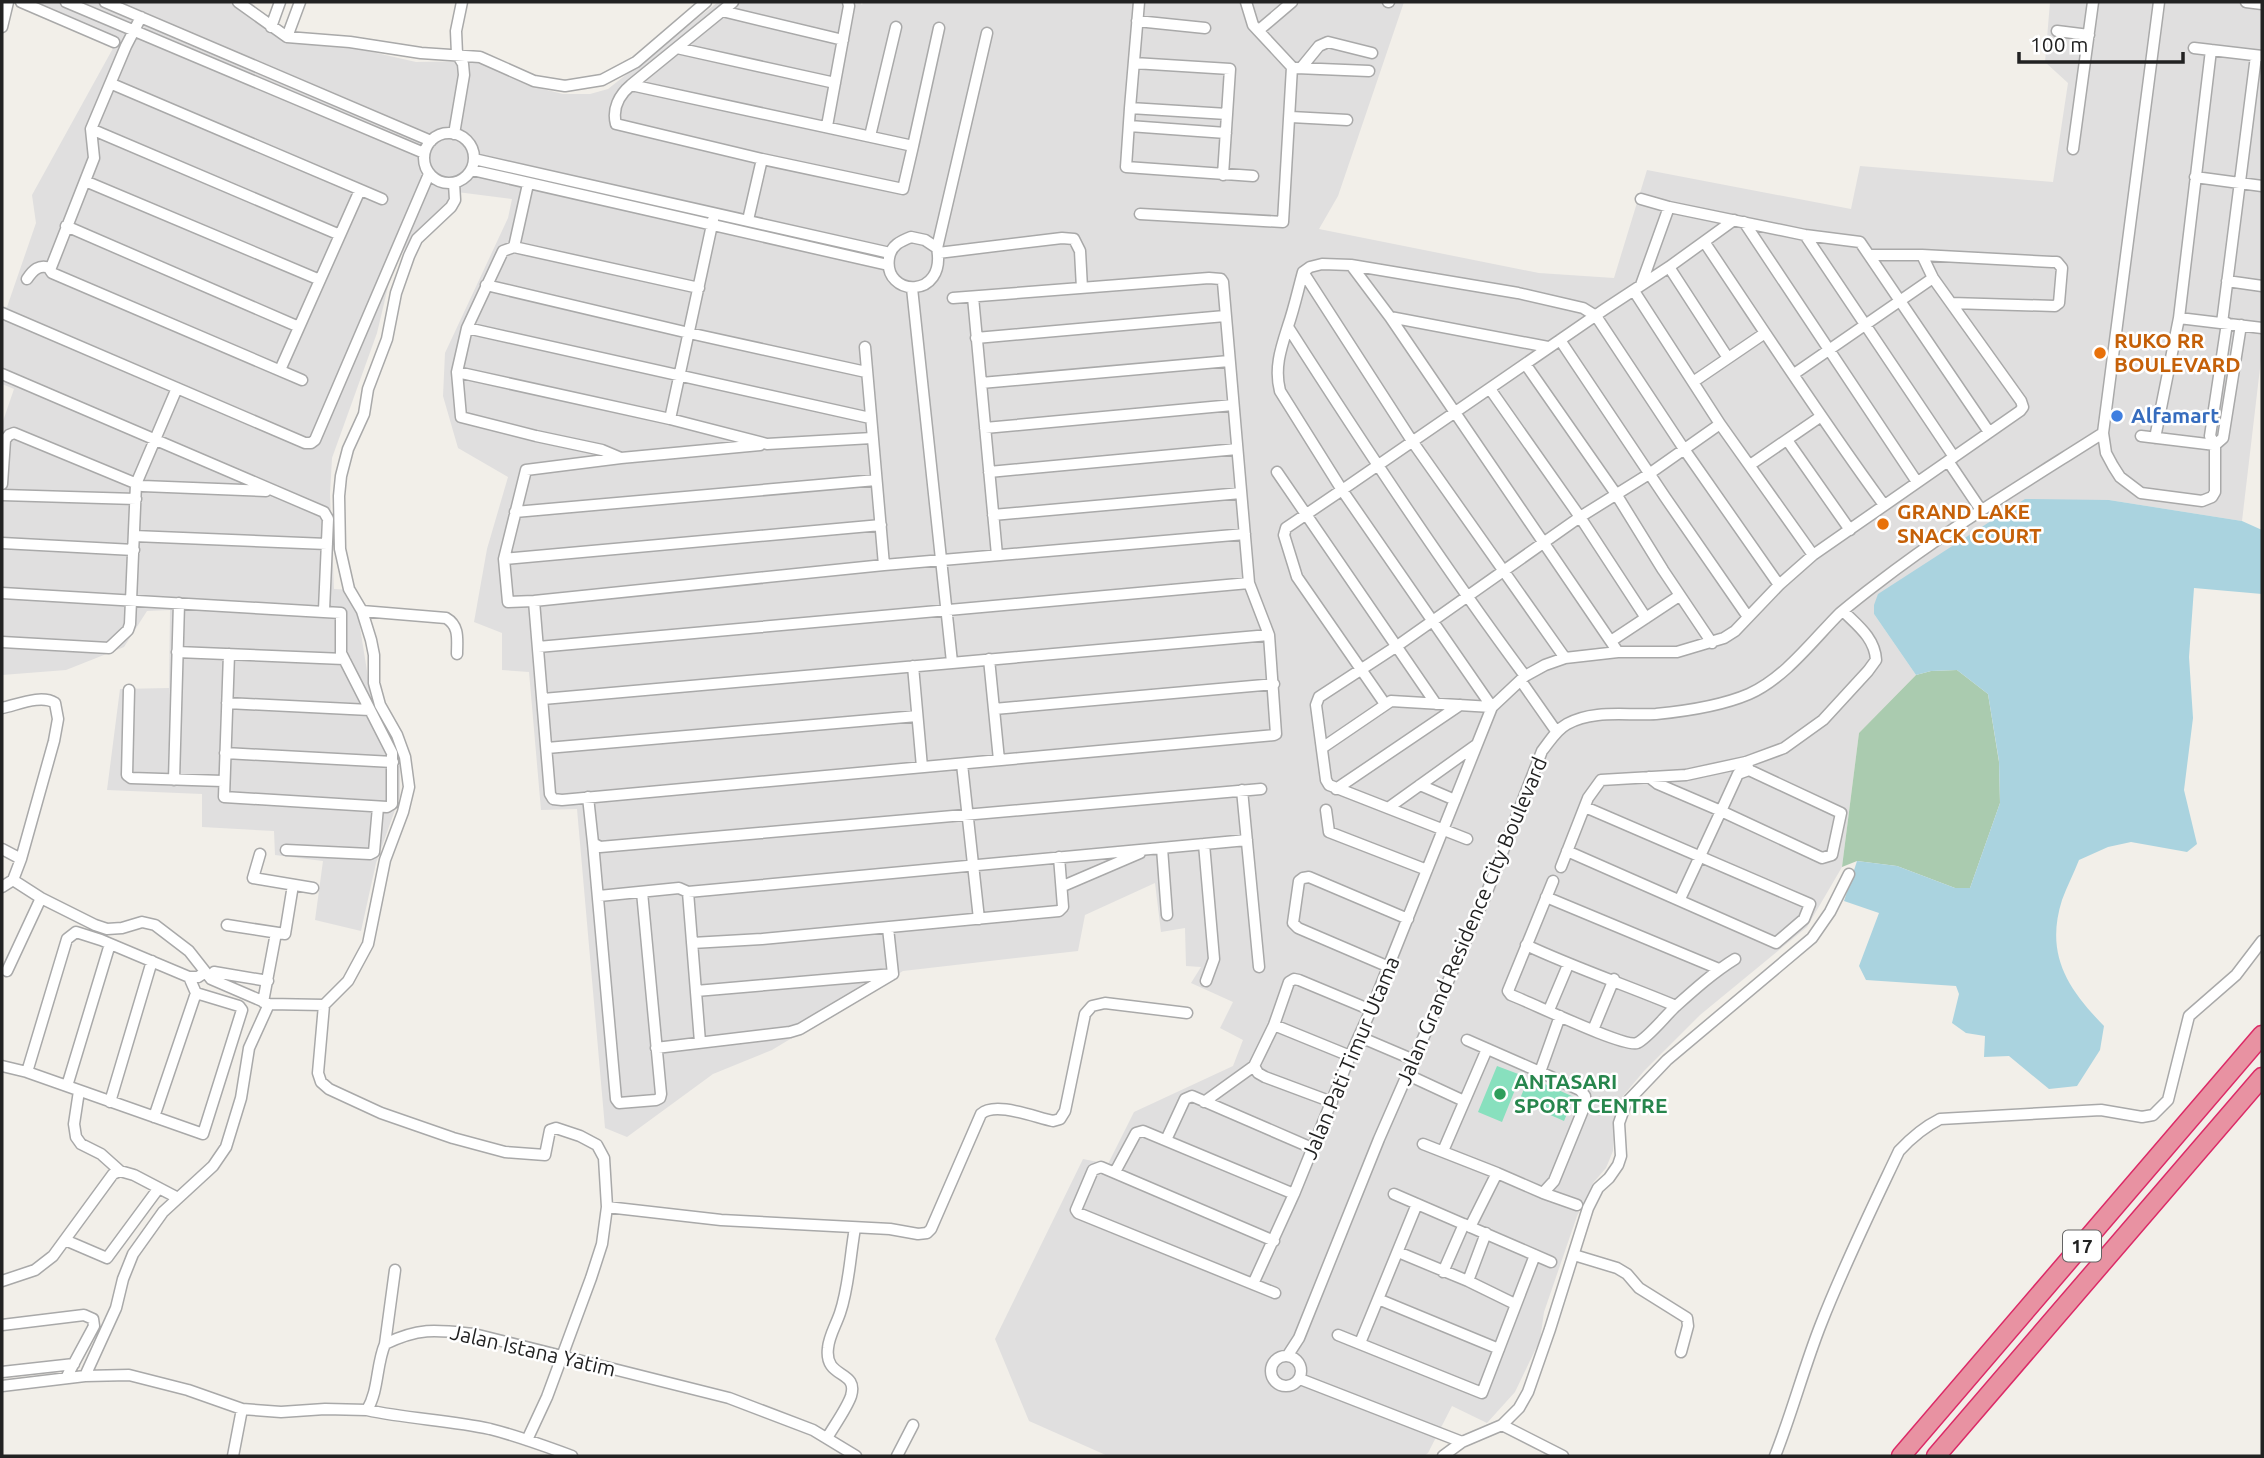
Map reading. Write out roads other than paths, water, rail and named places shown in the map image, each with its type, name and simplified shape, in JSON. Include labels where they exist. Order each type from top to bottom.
[{"type":"highway","name":"17","points":[[1900,1456],[2262,1035]]},
{"type":"highway","name":"17","points":[[1936,1456],[2262,1077]]},
{"type":"street","points":[[2,27],[8,2]]},
{"type":"street","points":[[21,2],[114,41]]},
{"type":"street","points":[[66,2],[424,153]]},
{"type":"street","points":[[105,2],[431,141]]},
{"type":"street","points":[[238,2],[287,37],[350,42],[421,53],[480,57],[524,77],[565,86],[602,80],[636,62],[701,3]]},
{"type":"street","points":[[271,27],[280,2]]},
{"type":"street","points":[[287,37],[300,2]]},
{"type":"street","points":[[454,134],[465,69],[457,54],[456,31],[462,2]]},
{"type":"street","points":[[733,2],[623,92],[615,109],[616,124],[903,189],[939,28]]},
{"type":"street","points":[[827,126],[848,2]]},
{"type":"street","points":[[1139,2],[1126,167],[1253,176]]},
{"type":"street","points":[[1246,2],[1253,25],[1297,68],[1369,71]]},
{"type":"street","points":[[1259,30],[1292,2]]},
{"type":"street","points":[[2073,149],[2093,2]]},
{"type":"street","points":[[2159,2],[2103,433],[2106,453],[2113,466],[2120,477],[2141,493],[2202,501],[2212,497],[2216,485],[2215,445],[2210,436],[2227,281],[2259,56],[2194,48]]},
{"type":"street","points":[[2246,2],[2262,4]]},
{"type":"street","points":[[722,11],[843,40]]},
{"type":"street","points":[[50,268],[95,155],[91,129],[141,18]]},
{"type":"street","points":[[1138,21],[1205,28]]},
{"type":"street","points":[[870,136],[896,27]]},
{"type":"street","points":[[2057,31],[2089,35]]},
{"type":"street","points":[[987,33],[937,250],[937,272],[931,281],[912,288],[901,284],[892,276],[888,265],[890,253],[898,242],[911,237],[925,240],[937,250],[1062,238],[1074,239],[1080,251],[1082,288]]},
{"type":"street","points":[[1140,214],[1283,222],[1297,68],[1328,42],[1372,53]]},
{"type":"street","points":[[677,48],[835,83]]},
{"type":"street","points":[[2155,438],[2179,318],[2211,50]]},
{"type":"street","points":[[1134,63],[1230,69],[1223,175]]},
{"type":"street","points":[[111,84],[382,199]]},
{"type":"street","points":[[631,85],[913,146]]},
{"type":"street","points":[[1130,108],[1227,114]]},
{"type":"street","points":[[1291,117],[1348,120]]},
{"type":"street","points":[[1129,126],[1226,133]]},
{"type":"street","points":[[91,129],[340,234]]},
{"type":"street","points":[[442,134],[465,138],[472,147],[474,159],[472,170],[464,179],[454,183],[440,182],[429,174],[424,164],[424,153],[431,141],[442,134]]},
{"type":"street","points":[[474,159],[890,253]]},
{"type":"street","points":[[748,220],[762,159]]},
{"type":"street","points":[[472,170],[888,265]]},
{"type":"street","points":[[2,313],[304,443],[311,443],[429,174]]},
{"type":"street","points":[[2195,177],[2262,186]]},
{"type":"street","points":[[85,181],[320,280]]},
{"type":"street","points":[[454,183],[455,200],[417,239],[409,256],[396,293],[387,339],[341,476],[340,549],[349,589],[362,611],[374,655],[374,683],[380,705],[397,735],[405,757],[409,788],[385,860],[368,944],[348,981],[324,1005],[318,1073],[321,1082],[328,1089],[381,1113],[453,1138],[505,1152],[545,1154],[550,1130],[554,1128],[580,1136],[597,1145],[604,1158],[607,1207],[602,1244],[562,1355],[527,1440]]},
{"type":"street","points":[[514,247],[528,184]]},
{"type":"street","points":[[280,370],[360,190]]},
{"type":"street","points":[[1641,199],[1805,235],[1860,242],[1989,432]]},
{"type":"street","points":[[1637,288],[1669,207]]},
{"type":"street","points":[[670,419],[715,212]]},
{"type":"street","points":[[1385,704],[1297,577],[1284,531],[1526,365],[1548,347],[1739,221]]},
{"type":"street","points":[[1739,221],[1917,482]]},
{"type":"street","points":[[66,226],[299,327]]},
{"type":"street","points":[[1805,235],[1951,459],[1981,510]]},
{"type":"street","points":[[1705,243],[1820,417],[1884,505]]},
{"type":"street","points":[[621,458],[602,450],[463,418],[457,372],[467,328],[486,285],[503,251],[514,247],[699,288]]},
{"type":"street","points":[[1869,255],[2057,262],[2062,268],[2059,303],[2055,306],[1951,303]]},
{"type":"street","points":[[1322,748],[1393,701],[1492,707],[1523,678],[1545,665],[1566,658],[1618,652],[1677,652],[1712,643],[1730,635],[1813,555],[2020,411],[2023,404],[1933,278],[1922,255]]},
{"type":"street","points":[[1492,707],[1342,490],[1280,391],[1279,354],[1303,272],[1310,267],[1322,264],[1351,265],[1518,293],[1576,306],[1596,316],[1779,585]]},
{"type":"street","points":[[1351,265],[1390,317],[1618,652]]},
{"type":"street","points":[[27,279],[34,270],[44,266],[50,268],[52,273],[302,380]]},
{"type":"street","points":[[1669,267],[1728,358]]},
{"type":"street","points":[[1303,272],[1412,441],[1566,658]]},
{"type":"street","points":[[534,601],[553,799],[1274,735],[1278,730],[1269,635],[1249,583],[1223,282],[1218,278],[953,299]]},
{"type":"street","points":[[1794,374],[1933,278]]},
{"type":"street","points":[[2227,281],[2262,286]]},
{"type":"street","points":[[486,285],[866,372]]},
{"type":"street","points":[[912,288],[952,662]]},
{"type":"street","points":[[1637,288],[1720,424],[1813,555]]},
{"type":"street","points":[[973,297],[997,555]]},
{"type":"street","points":[[976,338],[1225,316]]},
{"type":"street","points":[[1390,317],[1548,347]]},
{"type":"street","points":[[2179,318],[2262,328]]},
{"type":"street","points":[[2141,436],[2215,445],[2224,438],[2241,325]]},
{"type":"street","points":[[1288,327],[1377,466],[1523,678],[1556,731]]},
{"type":"street","points":[[467,328],[870,418]]},
{"type":"street","points":[[1693,382],[1765,333]]},
{"type":"street","points":[[1560,340],[1748,617]]},
{"type":"street","points":[[865,347],[884,565]]},
{"type":"street","points":[[981,383],[1229,361]]},
{"type":"street","points":[[1526,365],[1616,494],[1679,596],[1712,643]]},
{"type":"street","points":[[457,372],[670,419],[767,444]]},
{"type":"street","points":[[2,374],[324,512],[328,519],[324,610]]},
{"type":"street","points":[[2,642],[109,648],[128,630],[132,600],[136,484],[177,388]]},
{"type":"street","points":[[1490,389],[1580,517],[1646,618]]},
{"type":"street","points":[[985,428],[1233,405]]},
{"type":"street","points":[[1750,465],[1820,417]]},
{"type":"street","points":[[1467,839],[1328,785],[1317,701],[1319,697],[1720,424]]},
{"type":"street","points":[[2,484],[5,440],[15,433],[136,484],[151,487],[273,492]]},
{"type":"street","name":"Jalan Grand Residence City Boulevard","points":[[1462,1443],[1300,1378],[1296,1383],[1284,1386],[1271,1375],[1273,1363],[1277,1358],[1288,1355],[1299,1338],[1379,1139],[1485,897],[1542,751],[1556,731],[1588,717],[1688,710],[1745,696],[1787,667],[1843,611],[1877,584],[1981,510],[2103,433]]},
{"type":"street","points":[[872,438],[767,444],[528,468],[504,559],[508,602],[884,565],[1245,534]]},
{"type":"street","points":[[1787,440],[1850,530]]},
{"type":"street","points":[[989,472],[1237,449]]},
{"type":"street","points":[[1277,472],[1436,704]]},
{"type":"street","points":[[515,512],[876,480]]},
{"type":"street","points":[[993,515],[1241,493]]},
{"type":"street","points":[[2,495],[135,499]]},
{"type":"street","points":[[504,559],[881,525]]},
{"type":"street","points":[[134,536],[327,544]]},
{"type":"street","points":[[2,543],[134,550]]},
{"type":"street","points":[[538,647],[1249,583]]},
{"type":"street","points":[[2,593],[341,613],[341,653],[391,753],[392,804],[378,807],[226,799],[223,795],[223,781],[229,654]]},
{"type":"street","points":[[1611,640],[1679,596]]},
{"type":"street","points":[[174,780],[179,603]]},
{"type":"street","points":[[362,611],[446,618],[457,631],[457,654]]},
{"type":"street","points":[[1680,899],[1738,774],[1747,766],[1802,737],[1824,720],[1875,663],[1876,656],[1866,634],[1843,611]]},
{"type":"street","points":[[543,699],[1269,635]]},
{"type":"street","points":[[177,652],[344,659]]},
{"type":"street","points":[[989,659],[999,760]]},
{"type":"street","points":[[913,666],[922,767]]},
{"type":"street","points":[[994,709],[1274,684]]},
{"type":"street","points":[[129,690],[127,775],[131,778],[223,781]]},
{"type":"street","points":[[2,708],[50,699],[55,703],[58,719],[20,859],[12,880],[2,887]]},
{"type":"street","points":[[227,703],[370,710]]},
{"type":"street","points":[[1336,789],[1460,705]]},
{"type":"street","name":"Jalan Pati Timur Utama","points":[[1253,1284],[1274,1241],[1389,967],[1492,707]]},
{"type":"street","points":[[547,748],[918,716]]},
{"type":"street","points":[[1388,808],[1478,744]]},
{"type":"street","points":[[225,753],[393,762]]},
{"type":"street","points":[[962,764],[979,919]]},
{"type":"street","points":[[1561,867],[1594,786],[1601,780],[1649,776],[1686,775],[1747,766],[1841,813],[1832,855],[1822,858],[1658,784],[1649,776]]},
{"type":"street","points":[[1420,785],[1455,800]]},
{"type":"street","points":[[593,843],[600,847],[1261,789]]},
{"type":"street","points":[[1242,790],[1259,967]]},
{"type":"street","points":[[588,797],[617,1101],[660,1098],[642,891]]},
{"type":"street","points":[[286,850],[370,854],[374,852],[378,807]]},
{"type":"street","points":[[1567,851],[1776,943],[1804,919],[1810,904],[1585,807]]},
{"type":"street","points":[[1326,810],[1329,832],[1427,870]]},
{"type":"street","points":[[599,896],[679,888],[688,892],[1247,840]]},
{"type":"street","points":[[1204,844],[1214,959],[1206,981]]},
{"type":"street","points":[[1162,848],[1167,915]]},
{"type":"street","points":[[2,849],[20,859]]},
{"type":"street","points":[[1063,886],[1151,849]]},
{"type":"street","points":[[260,854],[253,878],[313,888]]},
{"type":"street","points":[[692,943],[1059,911],[1063,907],[1063,886],[1059,857]]},
{"type":"street","points":[[1443,1456],[1462,1443],[1502,1425],[1519,1408],[1528,1392],[1574,1255],[1580,1228],[1598,1188],[1618,1165],[1619,1123],[1626,1103],[1667,1060],[1811,938],[1824,922],[1849,874]]},
{"type":"street","points":[[1389,967],[1298,928],[1293,923],[1292,915],[1299,881],[1303,877],[1309,877],[1408,919]]},
{"type":"street","points":[[12,880],[41,898],[107,929],[142,922],[155,925],[190,951],[211,979],[266,1003],[324,1005]]},
{"type":"street","points":[[1552,881],[1508,991],[1511,995],[1593,1030],[1628,1044],[1639,1042],[1676,1006],[1735,958]]},
{"type":"street","points":[[227,925],[285,934],[293,885]]},
{"type":"street","points":[[688,892],[700,1042]]},
{"type":"street","points":[[1546,897],[1719,969]]},
{"type":"street","points":[[7,971],[41,898]]},
{"type":"street","points":[[888,928],[893,974]]},
{"type":"street","points":[[27,1073],[67,939],[76,932],[189,977],[209,973],[268,981]]},
{"type":"street","points":[[85,1376],[116,1308],[123,1279],[134,1254],[163,1212],[213,1166],[226,1147],[241,1098],[249,1048],[266,1003],[276,933]]},
{"type":"street","points":[[1775,1456],[1821,1324],[1899,1151],[1927,1126],[1940,1119],[2101,1110],[2153,1115],[2168,1101],[2187,1019],[2192,1011],[2236,975],[2262,941]]},
{"type":"street","points":[[67,1086],[110,944]]},
{"type":"street","points":[[1526,945],[1568,965],[1614,979],[1676,1006]]},
{"type":"street","points":[[110,1101],[152,961]]},
{"type":"street","points":[[1549,1010],[1568,965]]},
{"type":"street","points":[[656,1048],[800,1029],[893,974]]},
{"type":"street","points":[[696,991],[893,974]]},
{"type":"street","points":[[154,1117],[196,993],[189,977]]},
{"type":"street","points":[[1204,1102],[1254,1066],[1274,1025],[1289,982],[1294,979],[1371,1010]]},
{"type":"street","points":[[1593,1030],[1614,979]]},
{"type":"street","points":[[2,1066],[67,1086],[200,1134],[205,1132],[242,1010],[239,1006],[196,993]]},
{"type":"street","points":[[607,1207],[722,1220],[927,1233],[981,1114],[986,1109],[997,1108],[1053,1122],[1060,1119],[1065,1111],[1085,1014],[1093,1006],[1105,1003],[1187,1013]]},
{"type":"street","points":[[1540,1072],[1560,1016]]},
{"type":"street","points":[[1274,1025],[1350,1056]]},
{"type":"street","points":[[1360,1037],[1414,1059]]},
{"type":"street","points":[[1467,1040],[1580,1090],[1585,1099],[1585,1105],[1554,1181],[1544,1194]]},
{"type":"street","points":[[1443,1151],[1487,1049]]},
{"type":"street","points":[[1254,1066],[1258,1073],[1265,1077],[1332,1102]]},
{"type":"street","points":[[1408,1076],[1464,1101]]},
{"type":"street","points":[[79,1091],[74,1124],[81,1144],[101,1154],[120,1171],[134,1175],[178,1198]]},
{"type":"street","points":[[1166,1140],[1188,1097],[1312,1148]]},
{"type":"street","points":[[1115,1172],[1136,1133],[1143,1130],[1294,1194]]},
{"type":"street","points":[[1423,1144],[1577,1205]]},
{"type":"street","points":[[1274,1241],[1101,1167],[1093,1170],[1076,1210],[1275,1293]]},
{"type":"street","points":[[2,1281],[35,1270],[53,1256],[113,1174],[120,1171]]},
{"type":"street","points":[[1443,1272],[1497,1173]]},
{"type":"street","points":[[65,1240],[107,1258],[158,1189]]},
{"type":"street","points":[[1394,1194],[1551,1262]]},
{"type":"street","points":[[1360,1343],[1417,1205]]},
{"type":"street","points":[[827,1438],[851,1395],[851,1384],[845,1375],[832,1369],[827,1360],[828,1345],[841,1311],[855,1228]]},
{"type":"street","points":[[1468,1281],[1486,1233]]},
{"type":"street","points":[[1398,1252],[1515,1304]]},
{"type":"street","points":[[1338,1335],[1482,1393],[1535,1255]]},
{"type":"street","points":[[1574,1255],[1617,1268],[1627,1274],[1639,1288],[1688,1318],[1681,1352]]},
{"type":"street","points":[[367,1410],[373,1400],[379,1359],[385,1344],[395,1270]]},
{"type":"street","points":[[1378,1299],[1499,1349]]},
{"type":"street","points":[[2,1325],[90,1316],[94,1326],[66,1378]]},
{"type":"street","name":"Jalan Istana Yatim","points":[[385,1344],[401,1336],[435,1329],[474,1334],[729,1398],[813,1430],[856,1456]]},
{"type":"street","points":[[1288,1355],[1299,1361],[1300,1378]]},
{"type":"street","points":[[2,1372],[74,1364]]},
{"type":"street","points":[[2,1386],[85,1376],[129,1375],[150,1379],[242,1409],[281,1412],[367,1410],[488,1429],[572,1456]]},
{"type":"street","points":[[233,1456],[242,1409]]},
{"type":"street","points":[[897,1456],[913,1425]]},
{"type":"street","points":[[1502,1425],[1563,1456]]},
{"type":"water","points":[[2025,499],[2109,500],[2242,521],[2262,530],[2262,594],[2194,588],[2189,657],[2193,718],[2184,790],[2197,844],[2187,852],[2131,842],[2108,847],[2079,860],[2062,900],[2056,937],[2063,969],[2079,998],[2104,1026],[2100,1050],[2077,1086],[2049,1089],[2009,1056],[1984,1057],[1985,1036],[1966,1033],[1952,1023],[1959,994],[1956,986],[1866,980],[1859,966],[1879,913],[1844,901],[1857,861],[1897,866],[1955,888],[1970,888],[2000,803],[1999,761],[1988,694],[1957,670],[1931,671],[1916,675],[1874,614],[1874,605],[1878,594]]},
{"type":"place","name":"RUKO RR BOULEVARD","points":[[2100,353]]},
{"type":"place","name":"Alfamart","points":[[2117,416]]},
{"type":"place","name":"GRAND LAKE SNACK COURT","points":[[1883,524]]},
{"type":"place","name":"ANTASARI SPORT CENTRE","points":[[1500,1094]]}]
